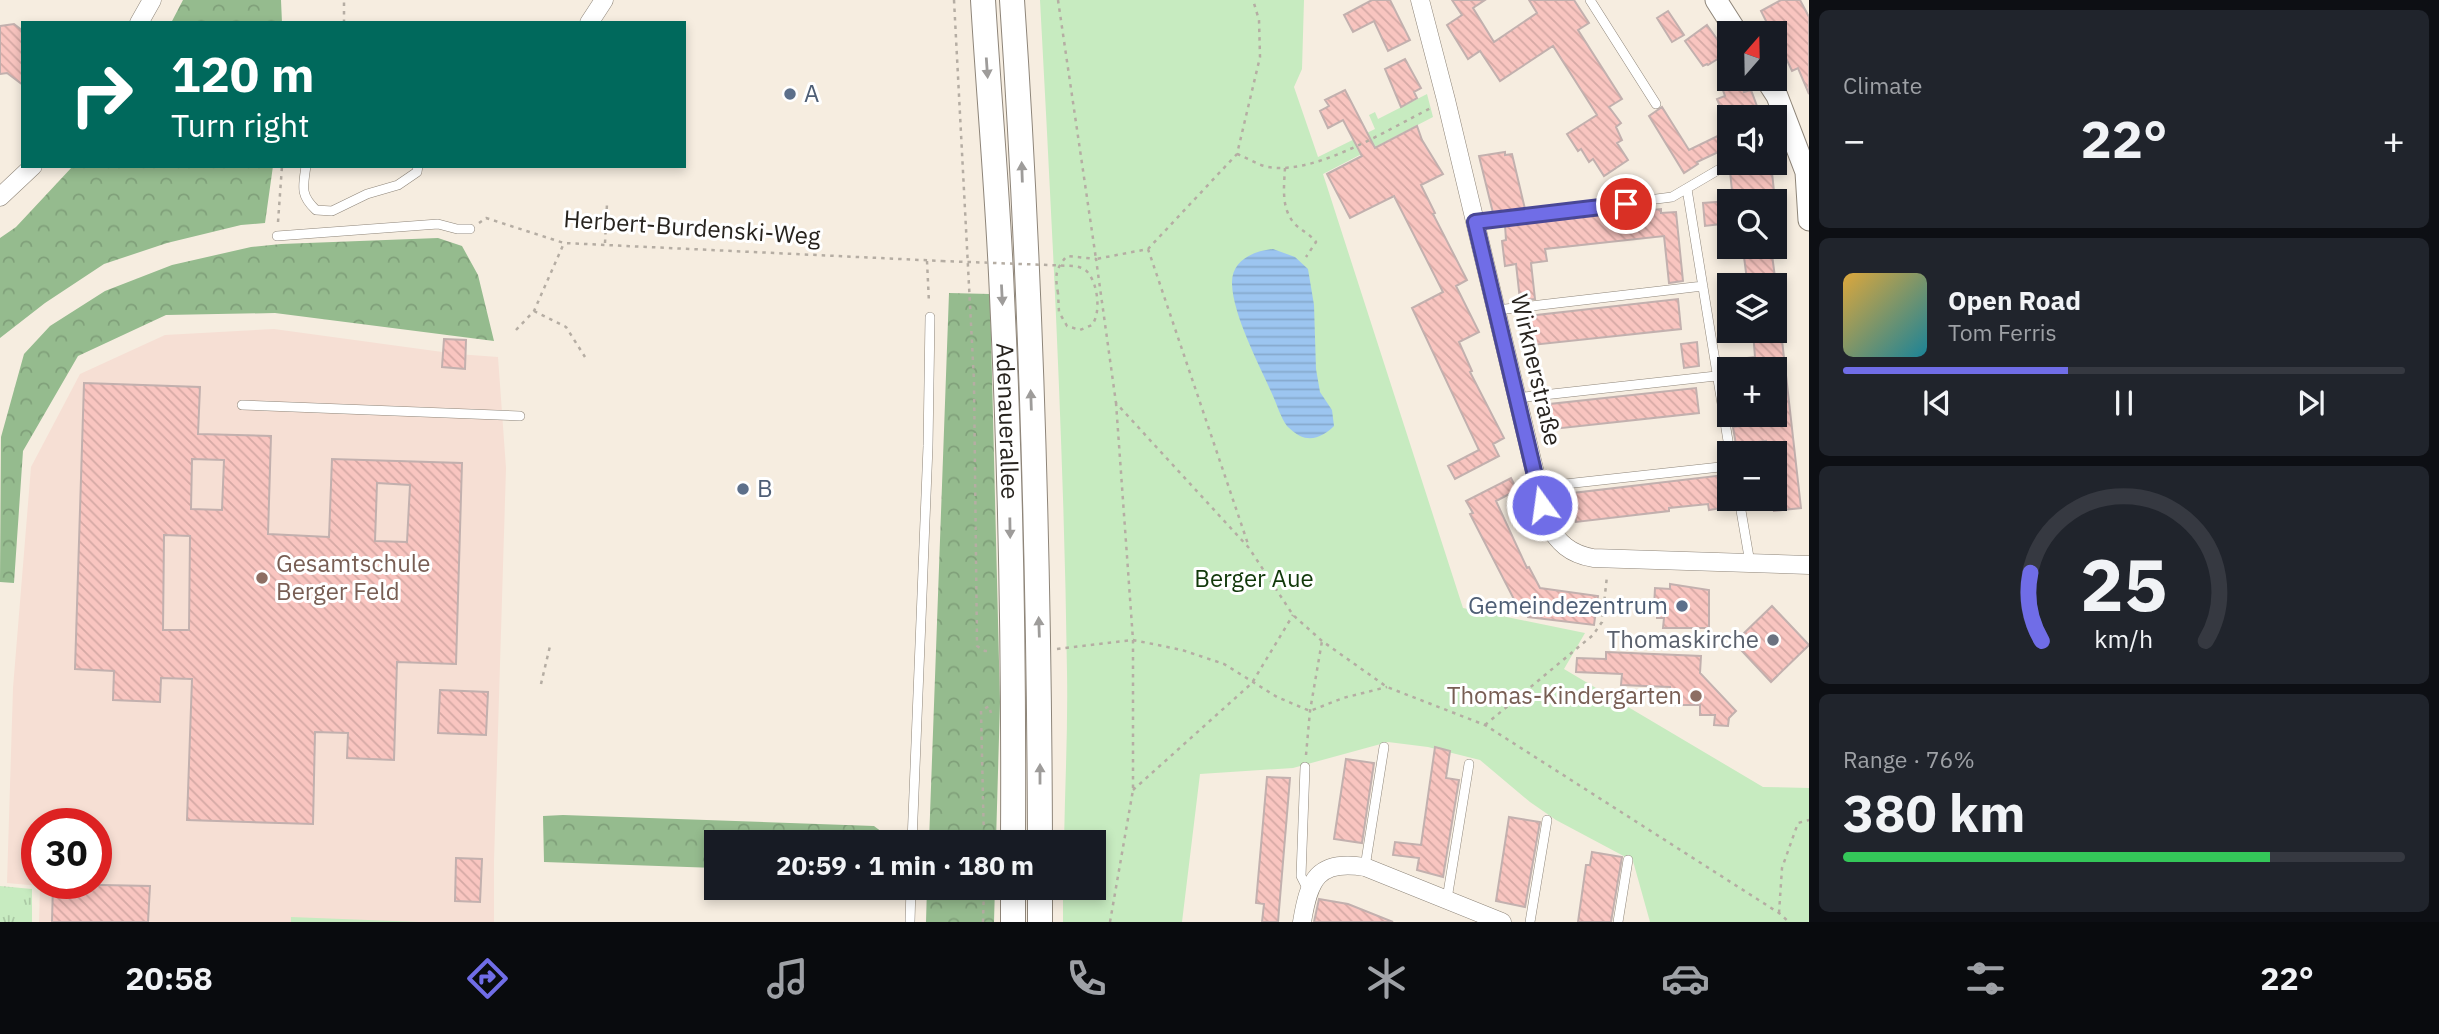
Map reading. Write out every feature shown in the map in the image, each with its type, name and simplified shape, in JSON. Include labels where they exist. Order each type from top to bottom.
[{"type":"main road","name":"Adenauerallee","points":[[983,0],[1002,294],[1013,650],[1013,830]]},
{"type":"main road","name":"Adenauerallee","points":[[1012,0],[1022,181],[1040,649],[1040,830]]},
{"type":"main road","points":[[1013,900],[1013,922]]},
{"type":"main road","points":[[1040,900],[1040,922]]},
{"type":"street","points":[[140,21],[152,0]]},
{"type":"street","points":[[590,21],[604,0]]},
{"type":"street","name":"Wirknerstraße","points":[[1420,0],[1497,310],[1546,523],[1557,541],[1577,555],[1809,565]]},
{"type":"street","points":[[1716,0],[1729,21]]},
{"type":"street","points":[[1787,151],[1807,171],[1809,220]]},
{"type":"street","points":[[0,197],[31,168]]},
{"type":"street","points":[[1302,922],[1308,890],[1322,871],[1346,864],[1365,867],[1502,922]]},
{"type":"lane","points":[[1590,0],[1656,104]]},
{"type":"lane","points":[[306,168],[303,186],[305,200],[316,210],[332,211],[367,194],[398,185],[417,172],[418,168]]},
{"type":"lane","points":[[1475,222],[1672,197],[1717,171]]},
{"type":"lane","points":[[1687,189],[1728,441]]},
{"type":"lane","points":[[277,236],[438,224],[470,229]]},
{"type":"lane","points":[[1497,310],[1703,286]]},
{"type":"lane","points":[[912,830],[928,446],[930,317]]},
{"type":"lane","points":[[1516,398],[1716,376]]},
{"type":"lane","points":[[242,405],[520,416]]},
{"type":"lane","points":[[1538,487],[1717,467]]},
{"type":"lane","points":[[1741,511],[1750,563]]},
{"type":"lane","points":[[1365,867],[1384,747]]},
{"type":"lane","points":[[1447,899],[1469,764]]},
{"type":"lane","points":[[1305,767],[1301,876],[1308,890]]},
{"type":"lane","points":[[1530,922],[1547,820]]},
{"type":"lane","points":[[1618,922],[1628,860]]},
{"type":"lane","points":[[910,922],[911,900]]},
{"type":"path","points":[[344,0],[344,21]]},
{"type":"path","points":[[954,0],[974,381],[977,646],[985,652],[1013,650]]},
{"type":"path","points":[[1058,0],[1116,403],[1133,640],[1133,790],[1110,922]]},
{"type":"path","points":[[1096,259],[1148,249],[1237,154],[1260,57],[1259,20],[1253,0]]},
{"type":"path","points":[[1237,154],[1263,166],[1296,168],[1321,162],[1446,100]]},
{"type":"path","points":[[277,236],[282,168]]},
{"type":"path","points":[[1284,168],[1283,195],[1287,212],[1295,225],[1309,233],[1316,242],[1306,257]]},
{"type":"path","points":[[605,244],[607,204]]},
{"type":"path","name":"Herbert-Burdenski-Weg","points":[[470,229],[486,218],[564,243],[942,261],[1074,266],[1089,273],[1098,309],[1092,325],[1080,330],[1067,326],[1059,312],[1055,275],[1058,266],[1067,256],[1096,259]]},
{"type":"path","points":[[516,331],[534,311],[564,243]]},
{"type":"path","points":[[1148,249],[1249,548]]},
{"type":"path","points":[[928,260],[930,317]]},
{"type":"path","points":[[534,311],[566,327],[585,357]]},
{"type":"path","points":[[1116,403],[1249,548],[1293,615],[1322,641],[1387,687],[1485,725],[1779,913],[1789,922]]},
{"type":"path","points":[[1485,725],[1597,629],[1602,622],[1609,558]]},
{"type":"path","points":[[1133,790],[1252,683],[1293,615]]},
{"type":"path","points":[[1040,649],[1056,650],[1133,640],[1182,650],[1224,664],[1252,683],[1310,712],[1343,698],[1387,687]]},
{"type":"path","points":[[1305,767],[1310,712],[1322,641]]},
{"type":"path","points":[[541,684],[550,646]]},
{"type":"path","points":[[984,830],[981,711],[989,706]]},
{"type":"path","points":[[1779,913],[1782,868],[1798,823],[1809,820]]},
{"type":"path","points":[[983,922],[984,900]]},
{"type":"shaded area","name":"Gesamtschule Berger Feld","points":[[274,329],[457,354],[498,357],[506,468],[494,922],[39,922],[40,899],[112,899],[112,808],[21,808],[21,884],[7,883],[13,688],[31,467],[80,374],[165,335]]},
{"type":"green space","points":[[183,0],[281,0],[282,21],[172,21]]},
{"type":"green space","name":"Berger Aue","points":[[1040,0],[1304,0],[1302,69],[1294,87],[1318,157],[1375,129],[1369,115],[1375,112],[1378,119],[1427,94],[1433,117],[1323,174],[1463,608],[1585,633],[1564,669],[1763,787],[1809,788],[1809,922],[1650,922],[1633,861],[1556,820],[1480,760],[1428,747],[1388,742],[1293,768],[1200,774],[1182,922],[1063,922],[1063,900],[1106,900],[1106,830],[1064,830],[1067,693],[1053,252]]},
{"type":"green space","points":[[71,168],[273,168],[265,223],[241,225],[167,243],[104,264],[45,303],[0,338],[0,238],[16,227]]},
{"type":"green space","points":[[438,238],[462,246],[478,275],[494,341],[275,313],[166,315],[78,356],[23,451],[14,583],[0,582],[1,437],[24,354],[50,326],[105,291],[172,265],[251,247]]},
{"type":"green space","points":[[949,293],[990,294],[1000,702],[996,830],[929,830]]},
{"type":"green space","points":[[543,816],[874,826],[879,830],[704,830],[704,868],[544,862]]},
{"type":"green space","points":[[0,886],[21,888],[21,899],[32,899],[32,922],[0,922]]},
{"type":"green space","points":[[927,900],[995,900],[994,922],[926,922]]},
{"type":"green space","points":[[291,917],[419,922],[291,922]]},
{"type":"water","points":[[1273,249],[1295,257],[1308,269],[1314,305],[1316,369],[1320,392],[1332,410],[1334,426],[1314,438],[1300,436],[1285,423],[1237,311],[1232,284],[1235,269],[1245,258]]},
{"type":"building","points":[[1372,0],[1390,0],[1410,40],[1388,51],[1374,21],[1353,32],[1344,15]]},
{"type":"building","points":[[1452,0],[1485,0],[1473,8],[1494,42],[1537,13],[1529,0],[1574,0],[1589,23],[1578,30],[1622,99],[1609,107],[1621,123],[1616,127],[1622,140],[1617,143],[1628,160],[1604,176],[1593,159],[1589,162],[1581,149],[1578,151],[1567,134],[1597,115],[1553,46],[1500,81],[1480,51],[1468,59],[1447,25],[1462,15]]},
{"type":"building","points":[[1781,0],[1800,0],[1809,17],[1809,94],[1798,68],[1792,71],[1787,60],[1787,21],[1766,21],[1761,11]]},
{"type":"building","points":[[1668,11],[1684,35],[1672,42],[1657,18]]},
{"type":"building","points":[[14,24],[21,29],[21,84],[7,73],[0,74],[0,26]]},
{"type":"building","points":[[1707,25],[1717,39],[1717,59],[1703,66],[1685,41]]},
{"type":"building","points":[[1405,59],[1421,88],[1414,92],[1417,98],[1401,107],[1385,69]]},
{"type":"building","points":[[1345,90],[1375,148],[1417,126],[1422,140],[1443,174],[1421,185],[1467,280],[1456,286],[1479,332],[1459,342],[1472,371],[1470,372],[1504,438],[1493,444],[1499,456],[1455,479],[1448,466],[1479,450],[1412,308],[1443,292],[1394,196],[1350,218],[1327,174],[1362,156],[1343,120],[1328,128],[1320,111],[1329,106],[1325,100]]},
{"type":"building","points":[[1723,91],[1751,91],[1757,105],[1719,105],[1717,99],[1725,96]]},
{"type":"building","points":[[1662,107],[1689,150],[1717,136],[1717,153],[1697,162],[1698,164],[1684,173],[1649,116]]},
{"type":"building","points":[[1505,152],[1505,155],[1512,154],[1525,209],[1493,213],[1479,156]]},
{"type":"building","points":[[1730,175],[1772,175],[1774,189],[1732,189]]},
{"type":"building","points":[[1717,202],[1717,224],[1705,226],[1703,203]]},
{"type":"building","points":[[1661,209],[1661,213],[1676,212],[1683,281],[1669,283],[1664,236],[1545,249],[1547,261],[1531,263],[1535,299],[1520,300],[1516,264],[1505,266],[1502,241],[1506,240],[1505,225]]},
{"type":"building","points":[[1744,259],[1773,259],[1774,273],[1746,273]]},
{"type":"building","points":[[1678,299],[1681,329],[1532,345],[1528,316]]},
{"type":"building","points":[[444,339],[466,340],[465,369],[442,367]]},
{"type":"building","points":[[1697,342],[1699,366],[1684,368],[1681,344]]},
{"type":"building","points":[[1754,343],[1782,343],[1784,357],[1755,357]]},
{"type":"building","points":[[84,383],[200,387],[198,434],[271,436],[268,534],[329,537],[332,459],[462,463],[456,664],[397,662],[394,760],[347,758],[348,733],[315,732],[313,824],[187,820],[192,679],[161,678],[160,702],[113,700],[114,671],[75,669]],"holes":[[[192,459],[224,460],[222,510],[191,509]],[[377,483],[410,485],[407,542],[375,541]],[[164,535],[190,536],[189,630],[163,630]]]},
{"type":"building","points":[[1787,384],[1801,508],[1787,510],[1787,441],[1735,441],[1733,427],[1787,427]]},
{"type":"building","points":[[1696,388],[1699,413],[1553,429],[1550,404]]},
{"type":"building","points":[[1717,476],[1717,509],[1709,510],[1708,504],[1576,522],[1573,493]]},
{"type":"building","points":[[1511,478],[1517,490],[1496,501],[1527,568],[1529,567],[1540,588],[1598,596],[1594,625],[1528,617],[1523,607],[1519,609],[1470,514],[1473,513],[1466,501]]},
{"type":"building","name":"Gemeindezentrum","points":[[1670,584],[1709,590],[1709,628],[1663,628],[1664,618],[1657,618],[1657,608],[1654,608],[1655,588],[1670,589]]},
{"type":"building","name":"Thomaskirche","points":[[1772,606],[1809,645],[1771,682],[1740,649],[1741,636]]},
{"type":"building","points":[[1606,652],[1701,656],[1700,673],[1736,711],[1729,718],[1728,726],[1714,725],[1715,715],[1700,715],[1700,705],[1670,705],[1670,687],[1621,685],[1622,674],[1576,672],[1577,658],[1606,659]]},
{"type":"building","points":[[440,690],[488,692],[486,735],[438,733]]},
{"type":"building","points":[[1435,747],[1450,751],[1446,778],[1459,780],[1443,877],[1417,870],[1419,858],[1393,855],[1395,842],[1421,845]]},
{"type":"building","points":[[1346,759],[1374,763],[1362,843],[1334,839]]},
{"type":"building","points":[[1267,777],[1290,778],[1278,922],[1262,922],[1264,904],[1256,903]]},
{"type":"building","points":[[1509,817],[1540,822],[1525,907],[1496,901]]},
{"type":"building","points":[[1592,852],[1622,857],[1611,922],[1578,922],[1586,865],[1590,865]]},
{"type":"building","points":[[456,858],[482,859],[480,902],[455,901]]},
{"type":"building","points":[[112,885],[150,886],[148,922],[52,922],[53,899],[112,899]]},
{"type":"building","points":[[1319,899],[1348,904],[1393,922],[1314,922]]},
{"type":"place","name":"A","points":[[790,94]]},
{"type":"place","name":"B","points":[[743,489]]},
{"type":"place","name":"Gesamtschule Berger Feld","points":[[262,578]]},
{"type":"place","name":"Gemeindezentrum","points":[[1682,606]]},
{"type":"place","name":"Thomaskirche","points":[[1773,640]]},
{"type":"place","name":"Thomas-Kindergarten","points":[[1696,696]]},
{"type":"route","points":[[1542,505],[1475,222],[1626,204]]}]
